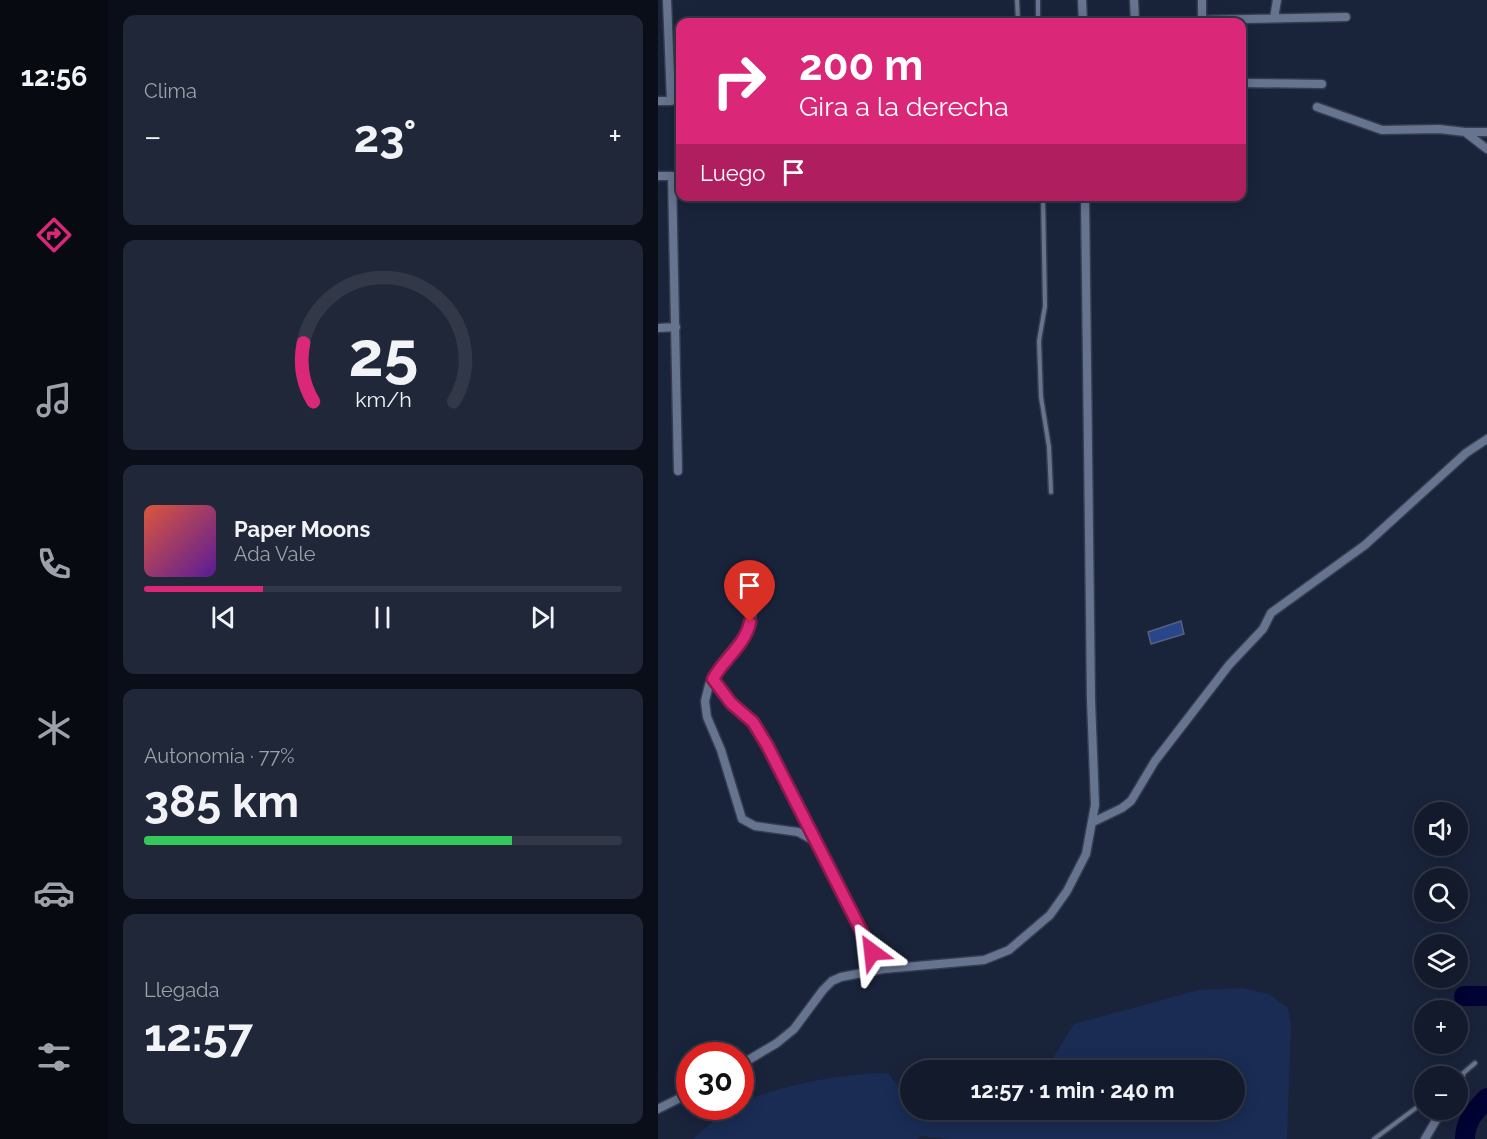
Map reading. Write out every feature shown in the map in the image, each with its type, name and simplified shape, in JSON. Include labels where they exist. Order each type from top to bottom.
[{"type":"street","points":[[658,101],[672,101],[667,0]]},
{"type":"street","points":[[1082,0],[1083,18]]},
{"type":"street","points":[[1134,0],[1135,18]]},
{"type":"street","points":[[1202,0],[1202,18]]},
{"type":"street","points":[[1274,18],[1277,0]]},
{"type":"street","points":[[1246,19],[1346,17]]},
{"type":"street","points":[[1246,83],[1322,84]]},
{"type":"street","points":[[1317,107],[1382,130],[1439,129],[1486,132]]},
{"type":"street","points":[[1465,132],[1486,149]]},
{"type":"street","points":[[658,176],[672,176],[678,471]]},
{"type":"street","points":[[754,1057],[777,1043],[794,1029],[832,981],[852,974],[883,969],[984,960],[1009,950],[1039,927],[1067,891],[1086,854],[1093,822],[1085,201]]},
{"type":"street","points":[[658,327],[676,327]]},
{"type":"street","points":[[1093,822],[1131,801],[1155,761],[1229,665],[1262,629],[1271,613],[1365,545],[1466,453],[1486,439]]},
{"type":"street","points":[[752,614],[749,629],[720,665],[713,679],[705,701],[707,717],[721,750],[742,819],[755,826],[798,832],[818,843]]},
{"type":"street","points":[[713,679],[731,703],[753,722],[818,843],[862,936],[883,969]]},
{"type":"street","points":[[658,1109],[676,1101]]},
{"type":"street","points":[[1425,1139],[1436,1120]]},
{"type":"lane","points":[[1017,0],[1018,18]]},
{"type":"lane","points":[[1038,0],[1038,18]]},
{"type":"lane","points":[[1043,201],[1045,306],[1039,341],[1051,492]]},
{"type":"lane","points":[[1468,1070],[1475,1063]]},
{"type":"lane","points":[[1374,1139],[1414,1109]]},
{"type":"shaded area","points":[[1242,988],[1269,994],[1288,1008],[1291,1025],[1287,1139],[948,1139],[920,1136],[917,1139],[693,1139],[715,1120],[754,1120],[754,1097],[758,1096],[795,1085],[832,1078],[888,1073],[900,1089],[900,1120],[1245,1120],[1245,1060],[1052,1060],[1074,1024],[1198,990]]},
{"type":"building","points":[[1181,621],[1184,634],[1151,644],[1148,632]]},
{"type":"waterway","points":[[1464,996],[1487,996]]},
{"type":"waterway","points":[[1465,1139],[1469,1122],[1487,1098]]},
{"type":"route","points":[[750,622],[749,629],[720,665],[713,679],[731,703],[753,722],[767,745],[872,952]]}]
